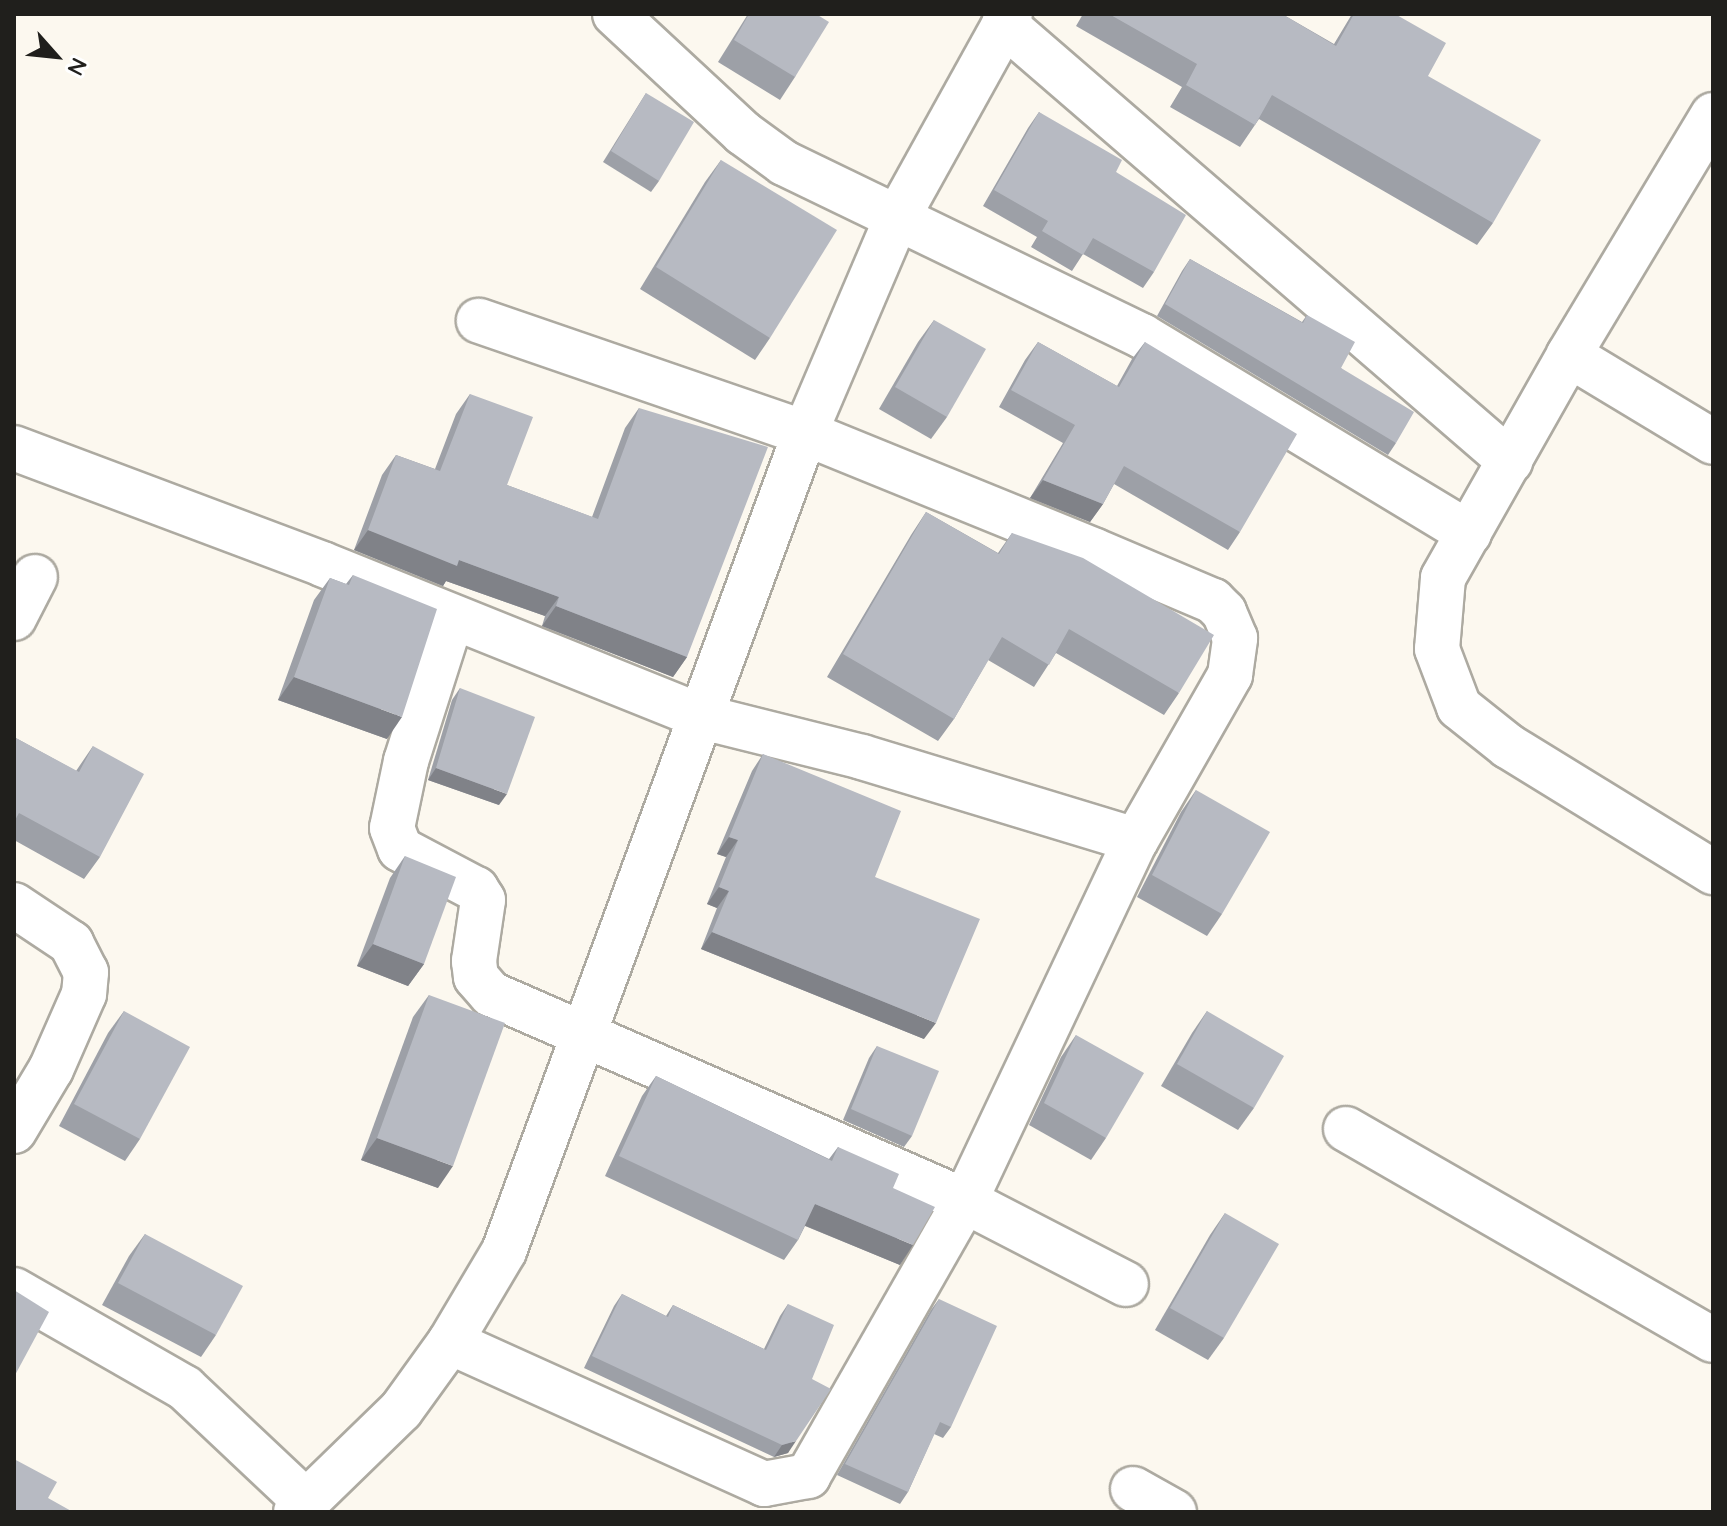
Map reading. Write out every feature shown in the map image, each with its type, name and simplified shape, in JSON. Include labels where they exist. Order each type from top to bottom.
[{"type":"street","points":[[615,14],[753,140],[829,189],[1142,336],[1469,533]]},
{"type":"street","points":[[14,1290],[185,1388],[305,1502],[401,1410],[450,1342],[504,1251],[582,1031],[702,717],[805,433],[896,220],[1007,19],[1510,461]]},
{"type":"street","points":[[1713,115],[1569,355],[1443,578],[1437,649],[1459,707],[1508,746],[1713,872]]},
{"type":"street","points":[[450,1342],[764,1484],[786,1483],[808,1476],[897,1311],[965,1201],[1136,840],[1230,675],[1235,638],[1224,612],[1213,601],[805,433],[479,321]]},
{"type":"street","points":[[1569,355],[1713,442]]},
{"type":"street","points":[[14,448],[122,486],[702,717],[862,757],[1136,840]]},
{"type":"street","points":[[14,618],[35,577]]},
{"type":"street","points":[[452,617],[406,761],[392,828],[400,849],[476,889],[483,900],[474,961],[476,977],[491,994],[582,1031],[965,1201],[1126,1284]]},
{"type":"street","points":[[14,905],[71,943],[86,972],[84,994],[51,1069],[14,1131]]},
{"type":"street","points":[[1346,1129],[1713,1340]]},
{"type":"street","points":[[1133,1489],[1174,1512]]},
{"type":"building","points":[[749,14],[816,14],[829,22],[795,77],[734,40]]},
{"type":"building","points":[[1109,14],[1282,14],[1336,46],[1354,14],[1395,14],[1446,43],[1428,76],[1541,140],[1493,223],[1272,95],[1255,125],[1186,85],[1197,64]]},
{"type":"building","points":[[646,93],[694,122],[659,181],[611,151]]},
{"type":"building","points":[[1039,112],[1122,160],[1116,172],[1186,215],[1154,272],[1093,238],[1083,255],[1042,231],[1048,221],[994,190]]},
{"type":"building","points":[[721,160],[837,230],[770,338],[656,267]]},
{"type":"building","points":[[1190,259],[1303,323],[1307,315],[1355,342],[1341,368],[1414,412],[1396,443],[1165,304]]},
{"type":"building","points":[[934,320],[986,349],[947,417],[895,387]]},
{"type":"building","points":[[1038,342],[1119,387],[1145,342],[1297,434],[1240,532],[1124,466],[1103,504],[1043,480],[1075,425],[1011,390]]},
{"type":"building","points":[[470,394],[533,417],[507,485],[598,519],[639,408],[768,447],[687,657],[556,606],[559,597],[459,560],[457,566],[368,530],[396,455],[440,471]]},
{"type":"building","points":[[926,512],[999,554],[1012,533],[1083,558],[1214,635],[1179,693],[1069,629],[1049,665],[1002,637],[954,719],[843,654]]},
{"type":"building","points":[[353,575],[437,609],[402,717],[294,677],[330,578],[349,585]]},
{"type":"building","points":[[460,688],[535,717],[507,794],[436,768]]},
{"type":"building","points":[[14,737],[79,772],[93,746],[144,774],[100,857],[19,813],[14,822]]},
{"type":"building","points":[[763,754],[901,811],[875,877],[980,919],[936,1023],[712,932],[729,891],[719,887],[738,840],[729,837]]},
{"type":"building","points":[[1196,790],[1270,832],[1222,914],[1152,875]]},
{"type":"building","points":[[405,856],[456,877],[424,964],[373,944]]},
{"type":"building","points":[[429,995],[505,1023],[453,1166],[377,1138]]},
{"type":"building","points":[[124,1011],[190,1047],[140,1139],[74,1104]]},
{"type":"building","points":[[1207,1011],[1284,1056],[1254,1108],[1177,1064]]},
{"type":"building","points":[[1076,1035],[1144,1073],[1106,1138],[1044,1103]]},
{"type":"building","points":[[877,1046],[939,1071],[912,1136],[851,1109]]},
{"type":"building","points":[[656,1076],[832,1161],[838,1147],[899,1174],[893,1188],[935,1207],[913,1245],[815,1204],[798,1240],[619,1156]]},
{"type":"building","points":[[1225,1213],[1279,1244],[1224,1338],[1170,1308]]},
{"type":"building","points":[[145,1234],[243,1286],[216,1335],[118,1283]]},
{"type":"building","points":[[14,1290],[49,1312],[14,1377]]},
{"type":"building","points":[[622,1294],[668,1317],[673,1305],[766,1350],[788,1304],[834,1325],[812,1379],[831,1389],[796,1441],[782,1445],[592,1356]]},
{"type":"building","points":[[939,1299],[997,1326],[951,1427],[940,1422],[908,1492],[845,1464]]},
{"type":"building","points":[[14,1459],[57,1482],[48,1498],[73,1512],[14,1512]]}]
